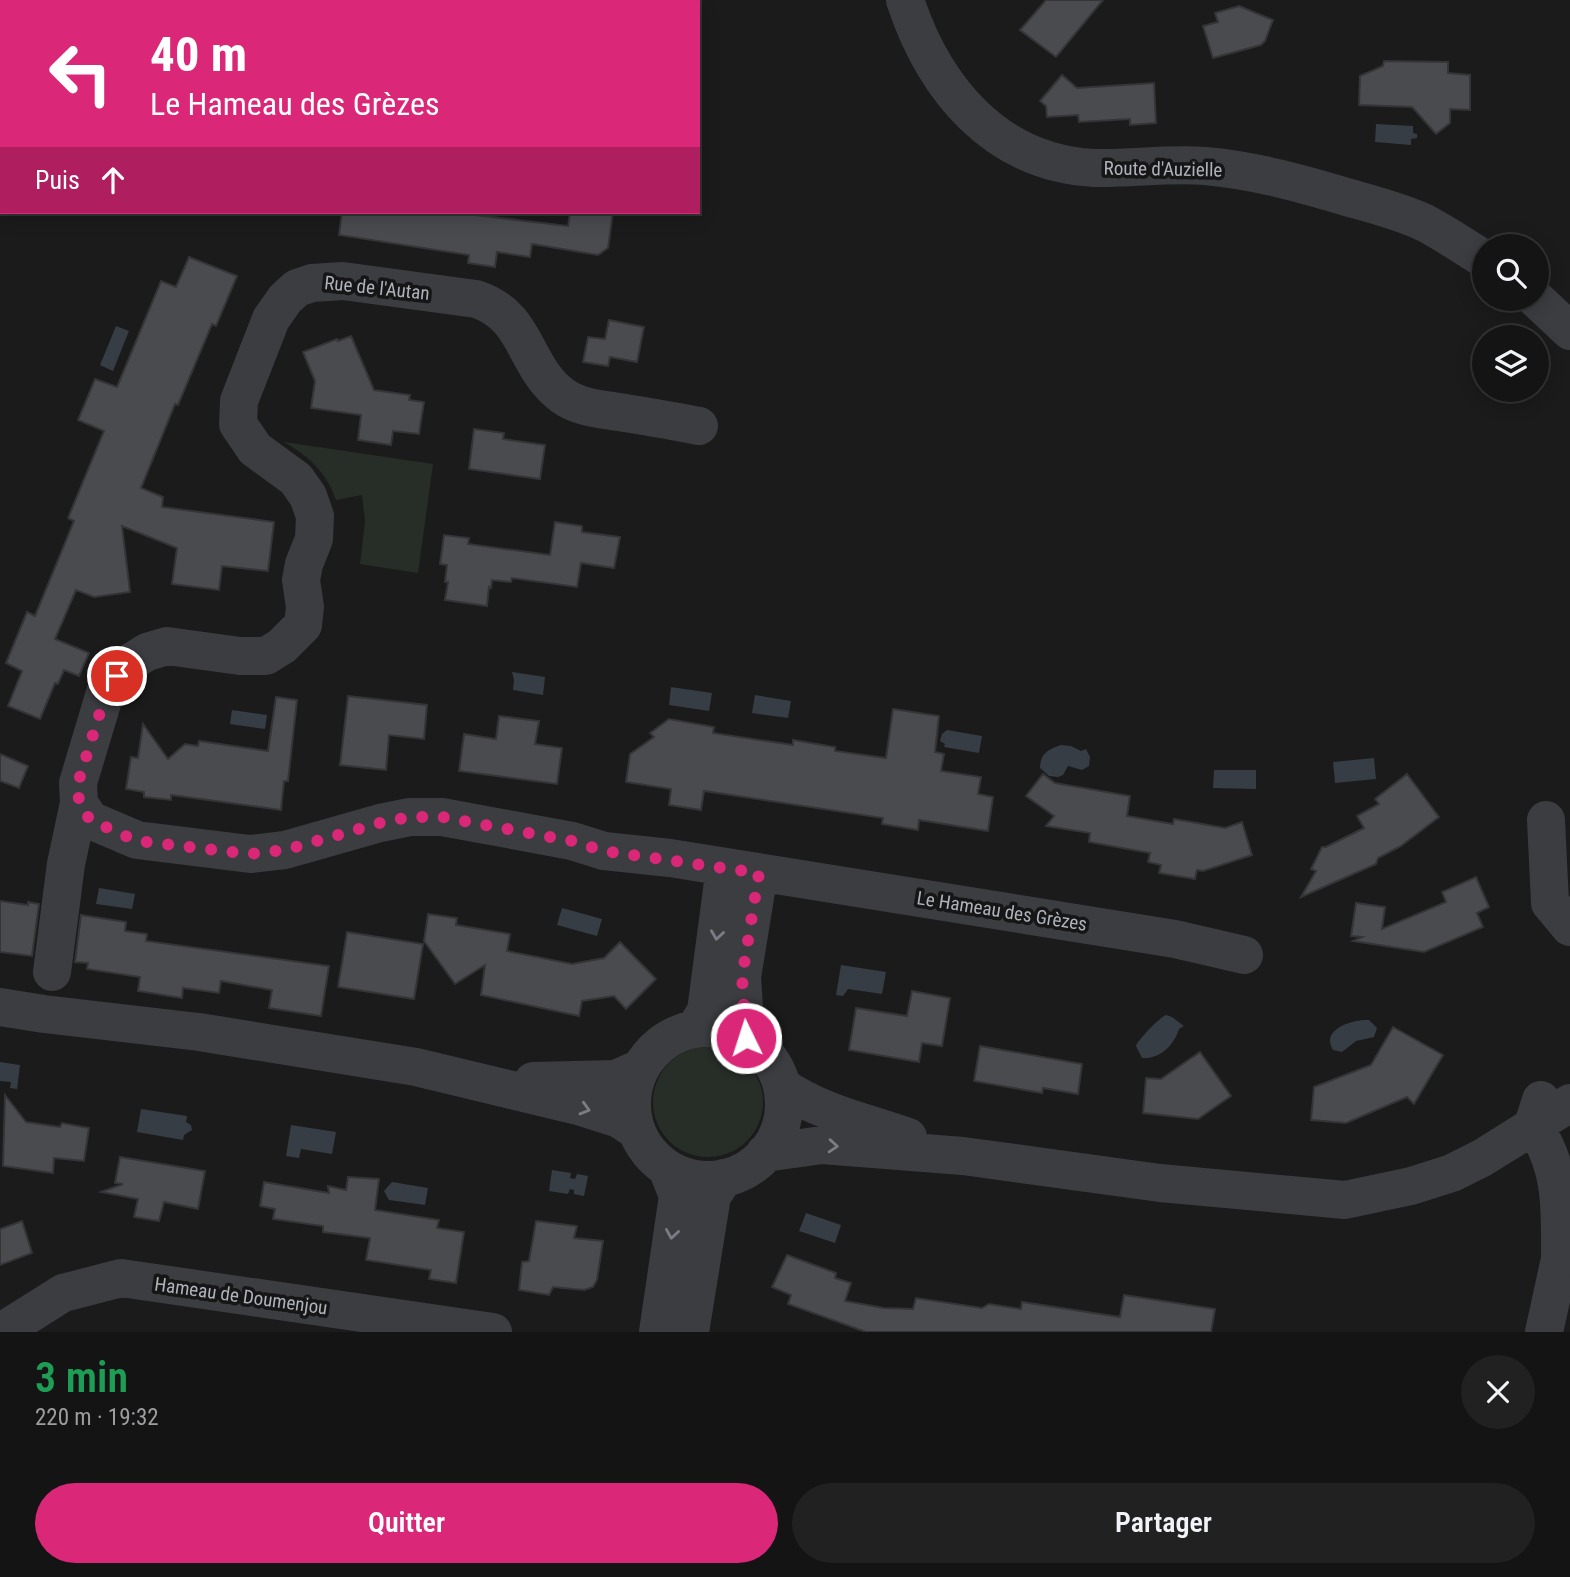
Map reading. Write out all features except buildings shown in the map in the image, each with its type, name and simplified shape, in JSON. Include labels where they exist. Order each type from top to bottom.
[{"type":"street","name":"Route d'Auzielle","points":[[905,0],[925,50],[960,102],[982,124],[1028,153],[1073,166],[1096,168],[1204,166],[1243,171],[1316,188],[1424,223],[1472,253]]},
{"type":"street","name":"Rue de l'Autan","points":[[79,803],[78,783],[106,693],[117,676],[131,662],[147,652],[166,646],[240,656],[266,656],[282,646],[303,625],[305,607],[301,580],[314,539],[315,516],[308,496],[296,479],[255,449],[239,424],[239,401],[271,320],[285,299],[297,288],[312,283],[343,281],[476,299],[493,305],[511,319],[542,375],[563,397],[585,407],[699,426]]},
{"type":"street","points":[[1549,311],[1570,331]]},
{"type":"street","points":[[52,972],[66,864],[79,803]]},
{"type":"street","name":"Le Hameau des Grèzes","points":[[79,803],[90,820],[137,841],[250,854],[285,850],[410,817],[442,817],[572,841],[604,851],[670,858],[1175,939],[1244,955]]},
{"type":"street","points":[[1546,820],[1550,903],[1570,928]]},
{"type":"street","points":[[695,1029],[706,1011],[742,870]]},
{"type":"street","points":[[742,870],[742,977],[746,1038]]},
{"type":"street","points":[[0,1007],[200,1032],[416,1067],[587,1109],[619,1119],[637,1131]]},
{"type":"street","points":[[695,1029],[730,1031],[746,1038],[763,1050],[775,1067],[783,1087],[785,1105],[776,1139],[765,1153],[740,1173],[724,1178],[695,1178],[667,1168],[650,1152],[637,1131],[633,1116],[632,1100],[641,1069],[655,1050],[673,1036],[695,1029]]},
{"type":"street","points":[[471,1081],[616,1079],[641,1069]]},
{"type":"street","points":[[783,1087],[802,1100],[828,1112],[963,1156]]},
{"type":"street","points":[[765,1153],[822,1145],[963,1156],[1160,1183],[1264,1194],[1305,1195],[1383,1178],[1418,1166],[1557,1100],[1554,1163],[1565,1244],[1545,1332]]},
{"type":"street","points":[[658,1332],[678,1196],[667,1168]]},
{"type":"street","points":[[691,1332],[712,1196],[724,1178]]},
{"type":"street","name":"Hameau de Doumenjou","points":[[1,1332],[63,1293],[121,1278],[493,1332]]},
{"type":"shaded area","points":[[1376,124],[1413,126],[1413,133],[1417,134],[1417,138],[1411,139],[1411,145],[1375,142]]},
{"type":"shaded area","points":[[116,326],[129,331],[113,371],[100,365]]},
{"type":"shaded area","points":[[284,442],[433,464],[418,573],[360,564],[365,521],[362,495],[336,500],[316,466]]},
{"type":"shaded area","points":[[512,672],[545,677],[543,695],[513,690]]},
{"type":"shaded area","points":[[671,687],[712,693],[709,711],[669,705]]},
{"type":"shaded area","points":[[755,695],[791,701],[788,718],[752,713]]},
{"type":"shaded area","points":[[232,710],[267,715],[265,729],[230,724]]},
{"type":"shaded area","points":[[947,730],[982,736],[979,753],[944,747],[945,744],[940,741]]},
{"type":"shaded area","points":[[1061,745],[1081,751],[1086,749],[1090,757],[1089,766],[1082,770],[1068,766],[1063,775],[1049,776],[1040,768],[1041,759],[1049,750]]},
{"type":"shaded area","points":[[1374,758],[1376,779],[1335,783],[1333,762]]},
{"type":"shaded area","points":[[1214,770],[1256,770],[1256,789],[1213,788]]},
{"type":"shaded area","points":[[99,888],[135,894],[132,909],[96,904]]},
{"type":"shaded area","points":[[562,908],[602,919],[597,936],[557,925]]},
{"type":"shaded area","points":[[841,965],[886,972],[882,994],[848,989],[843,996],[836,995]]},
{"type":"shaded area","points":[[1166,1015],[1184,1026],[1179,1029],[1166,1050],[1149,1058],[1142,1058],[1136,1046],[1154,1024]]},
{"type":"shaded area","points":[[1369,1020],[1377,1028],[1374,1037],[1356,1041],[1342,1052],[1333,1050],[1330,1043],[1334,1031],[1355,1021]]},
{"type":"shaded area","points":[[708,1047],[729,1051],[747,1063],[759,1081],[763,1102],[759,1123],[747,1141],[729,1153],[708,1157],[687,1153],[669,1141],[657,1123],[653,1102],[657,1081],[669,1063],[687,1051]]},
{"type":"shaded area","points":[[0,1062],[20,1065],[17,1089],[10,1088],[11,1082],[0,1081]]},
{"type":"shaded area","points":[[141,1109],[187,1116],[186,1122],[191,1125],[192,1130],[184,1135],[183,1140],[137,1132]]},
{"type":"shaded area","points":[[291,1125],[336,1132],[332,1154],[301,1149],[299,1158],[286,1156]]},
{"type":"shaded area","points":[[552,1170],[571,1173],[570,1178],[575,1179],[577,1174],[588,1176],[584,1196],[574,1194],[574,1190],[570,1189],[568,1194],[549,1191]]},
{"type":"shaded area","points":[[392,1182],[428,1188],[425,1205],[389,1200],[384,1191]]},
{"type":"shaded area","points":[[806,1213],[841,1225],[835,1243],[799,1231]]},
{"type":"route","points":[[117,676],[106,693],[78,783],[79,803],[90,820],[137,841],[250,854],[285,850],[410,817],[442,817],[572,841],[604,851],[670,858],[759,873],[742,977],[746,1038]]}]
